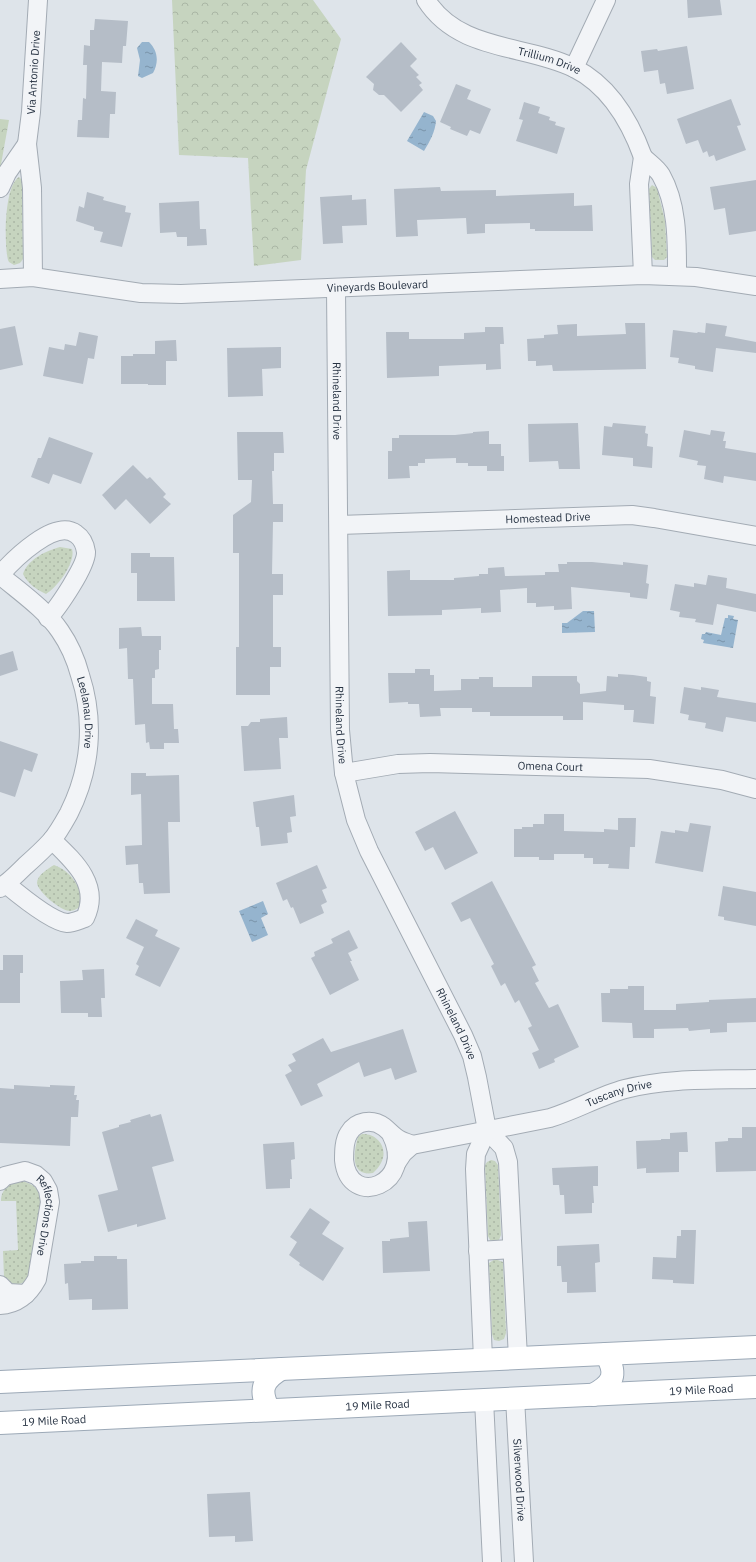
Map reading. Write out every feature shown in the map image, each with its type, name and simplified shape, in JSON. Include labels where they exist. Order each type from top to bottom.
[{"type":"main road","points":[[0,1382],[756,1347]]},
{"type":"main road","points":[[593,1395],[606,1388],[612,1379],[612,1366],[606,1354]]},
{"type":"main road","points":[[269,1410],[263,1397],[264,1384],[268,1378],[280,1369]]},
{"type":"main road","name":"19 Mile Road","points":[[0,1423],[756,1387]]},
{"type":"street","name":"Via Antonio Drive","points":[[33,277],[32,188],[27,144],[31,112],[38,0]]},
{"type":"street","name":"Trillium Drive","points":[[426,0],[444,21],[466,36],[574,68],[591,78],[608,94],[627,118],[643,157],[660,174],[669,195],[675,217],[677,276]]},
{"type":"street","points":[[574,68],[606,0]]},
{"type":"street","name":"Via Antonio Drive","points":[[0,188],[7,173],[27,144]]},
{"type":"street","points":[[643,157],[639,184],[643,275]]},
{"type":"street","name":"Vineyards Boulevard","points":[[0,277],[33,277],[141,293],[181,294],[336,289],[643,275],[722,280],[756,286]]},
{"type":"street","name":"Rhineland Drive","points":[[336,289],[340,730],[344,773],[356,820],[369,851],[472,1056],[487,1130]]},
{"type":"street","name":"Homestead Drive","points":[[339,525],[632,515],[756,536]]},
{"type":"street","points":[[0,575],[21,553],[54,533],[65,530],[73,532],[80,537],[85,546],[86,554],[81,569],[48,618]]},
{"type":"street","name":"Leelanau Drive","points":[[0,575],[34,603],[60,631],[77,664],[85,690],[89,711],[90,731],[87,758],[82,782],[63,824],[52,840],[3,886]]},
{"type":"street","name":"Omena Court","points":[[344,773],[398,764],[430,763],[649,769],[722,780],[756,789]]},
{"type":"street","points":[[3,886],[54,918],[66,923],[85,918],[90,908],[91,897],[89,885],[83,874],[52,840]]},
{"type":"street","name":"Tuscany Drive","points":[[412,1145],[550,1118],[625,1089],[679,1082],[756,1079]]},
{"type":"street","points":[[365,1122],[376,1123],[390,1134],[412,1145],[402,1153],[389,1177],[383,1183],[368,1188],[360,1186],[352,1180],[346,1170],[345,1145],[348,1135],[354,1126],[365,1122]]},
{"type":"street","points":[[483,1359],[474,1169],[476,1154],[487,1130],[504,1148],[508,1162],[518,1358]]},
{"type":"street","points":[[390,1134],[396,1148],[397,1162]]},
{"type":"street","name":"Reflections Drive","points":[[0,1181],[5,1176],[26,1171],[36,1175],[43,1181],[50,1196],[37,1279],[33,1287],[19,1300],[9,1304],[0,1305]]},
{"type":"street","points":[[478,1251],[512,1249]]},
{"type":"street","points":[[0,1285],[8,1293],[26,1294]]},
{"type":"street","name":"Silverwood Drive","points":[[515,1398],[524,1562]]},
{"type":"street","points":[[484,1400],[492,1562]]},
{"type":"green space","points":[[172,0],[313,0],[341,39],[306,170],[301,260],[254,266],[248,158],[179,155]]},
{"type":"green space","points":[[0,119],[9,120],[0,170]]},
{"type":"green space","points":[[19,177],[22,180],[23,259],[20,263],[14,265],[8,260],[6,216],[10,192],[14,182]]},
{"type":"green space","points":[[652,185],[657,188],[665,221],[667,257],[664,260],[655,260],[652,257],[649,189]]},
{"type":"green space","points":[[60,547],[72,549],[73,554],[71,561],[61,580],[51,591],[46,594],[33,586],[23,574],[29,564],[38,556]]},
{"type":"green space","points":[[54,865],[66,871],[78,887],[81,906],[74,910],[66,910],[56,905],[38,887],[37,883],[39,877]]},
{"type":"green space","points":[[362,1134],[367,1134],[377,1139],[380,1142],[384,1152],[381,1163],[373,1173],[365,1173],[360,1171],[355,1162],[355,1149],[358,1137]]},
{"type":"green space","points":[[491,1160],[495,1161],[498,1165],[501,1235],[499,1240],[495,1241],[490,1240],[488,1236],[485,1165]]},
{"type":"green space","points":[[22,1181],[35,1187],[42,1198],[29,1277],[20,1284],[15,1284],[8,1283],[4,1277],[3,1251],[18,1250],[16,1201],[1,1201],[1,1196],[7,1187]]},
{"type":"green space","points":[[495,1259],[503,1262],[506,1333],[504,1339],[499,1341],[494,1340],[492,1334],[489,1263]]},
{"type":"water","points":[[142,42],[149,42],[152,45],[156,53],[157,61],[153,73],[142,78],[138,76],[140,60],[137,48]]},
{"type":"water","points":[[424,112],[433,116],[436,121],[435,129],[424,151],[407,141]]},
{"type":"water","points":[[583,611],[594,611],[595,632],[562,633],[562,623],[567,623]]},
{"type":"water","points":[[728,615],[734,616],[733,619],[738,620],[733,648],[703,643],[704,640],[701,639],[702,634],[705,634],[706,632],[721,635],[725,618],[728,618]]},
{"type":"water","points":[[263,901],[268,914],[261,918],[268,935],[252,942],[239,911]]},
{"type":"building","points":[[687,0],[720,0],[722,15],[688,18]]},
{"type":"building","points":[[95,19],[128,21],[126,46],[123,46],[122,63],[102,62],[101,91],[116,92],[115,114],[110,114],[109,138],[77,137],[78,120],[82,120],[83,98],[86,99],[87,65],[83,65],[84,45],[90,46],[90,30],[94,30]]},
{"type":"building","points":[[401,42],[417,59],[410,66],[419,75],[416,77],[422,83],[419,85],[423,90],[401,112],[384,95],[379,95],[373,90],[374,84],[366,77]]},
{"type":"building","points":[[687,46],[694,89],[667,94],[665,83],[660,84],[658,70],[644,72],[641,51],[657,49],[658,51]]},
{"type":"building","points":[[456,84],[471,90],[467,99],[491,109],[480,134],[470,130],[467,136],[450,129],[451,127],[440,122]]},
{"type":"building","points":[[731,99],[741,125],[737,126],[746,150],[716,161],[714,155],[709,157],[707,151],[703,153],[698,140],[686,144],[677,119]]},
{"type":"building","points":[[524,102],[540,107],[538,113],[550,117],[549,120],[556,122],[555,125],[565,128],[557,154],[516,141],[523,120],[519,119]]},
{"type":"building","points":[[756,180],[756,231],[729,235],[725,208],[714,210],[710,187]]},
{"type":"building","points":[[440,187],[441,191],[496,190],[496,196],[574,193],[574,206],[592,205],[593,231],[535,231],[535,229],[530,229],[530,223],[485,224],[485,233],[467,234],[466,218],[417,220],[418,236],[396,237],[394,189]]},
{"type":"building","points":[[87,192],[104,197],[103,200],[126,206],[125,212],[131,213],[122,247],[100,242],[103,232],[94,230],[94,227],[76,221],[79,206],[84,208]]},
{"type":"building","points":[[352,195],[352,200],[366,199],[367,225],[342,226],[343,243],[323,244],[320,197]]},
{"type":"building","points":[[199,201],[200,229],[206,229],[207,245],[187,246],[187,237],[177,237],[176,232],[160,233],[159,203]]},
{"type":"building","points":[[625,323],[645,323],[646,369],[553,371],[552,365],[536,366],[536,361],[528,361],[527,339],[544,338],[544,335],[558,334],[557,325],[577,324],[577,336],[626,334]]},
{"type":"building","points":[[706,323],[727,326],[725,336],[756,342],[756,353],[716,348],[713,372],[695,369],[695,366],[678,363],[679,358],[670,357],[673,330],[705,333]]},
{"type":"building","points":[[15,326],[23,365],[0,370],[0,329]]},
{"type":"building","points":[[485,327],[503,327],[504,344],[500,344],[501,369],[486,370],[486,364],[439,366],[439,376],[387,378],[386,332],[409,332],[409,339],[464,339],[464,333],[485,332]]},
{"type":"building","points":[[79,332],[98,336],[94,359],[88,358],[83,384],[43,376],[49,347],[64,350],[65,344],[76,346]]},
{"type":"building","points":[[176,340],[177,361],[166,361],[166,385],[121,384],[121,356],[133,356],[133,354],[155,354],[155,341]]},
{"type":"building","points":[[281,347],[281,368],[262,369],[263,396],[228,397],[227,348]]},
{"type":"building","points":[[578,423],[580,469],[559,469],[558,461],[529,462],[528,424]]},
{"type":"building","points":[[613,423],[646,426],[645,433],[648,434],[647,446],[653,447],[652,468],[633,466],[633,458],[602,455],[604,426],[612,427]]},
{"type":"building","points":[[684,430],[710,435],[711,430],[725,432],[723,441],[726,441],[725,448],[756,453],[756,481],[724,476],[723,483],[704,479],[706,466],[697,465],[698,461],[679,457]]},
{"type":"building","points":[[489,431],[489,444],[501,444],[501,456],[504,456],[504,471],[487,471],[487,466],[468,466],[468,463],[456,463],[456,458],[425,459],[425,463],[418,463],[418,466],[409,466],[410,478],[388,479],[388,451],[392,451],[392,438],[399,438],[399,435],[455,435]]},
{"type":"building","points":[[237,432],[283,432],[284,453],[274,453],[274,471],[272,471],[273,504],[283,504],[283,522],[273,522],[272,574],[283,574],[283,595],[273,595],[273,647],[281,647],[281,667],[270,667],[270,695],[236,695],[236,647],[239,647],[239,553],[233,553],[233,515],[251,502],[252,480],[238,480]]},
{"type":"building","points":[[49,437],[93,453],[81,484],[53,474],[49,484],[31,477],[38,458],[41,458]]},
{"type":"building","points":[[133,465],[147,479],[150,477],[166,494],[163,497],[171,504],[150,524],[126,499],[115,510],[102,495]]},
{"type":"building","points":[[131,553],[150,553],[150,557],[174,557],[175,601],[137,601],[137,573],[131,573]]},
{"type":"building","points":[[567,562],[592,562],[623,565],[623,562],[648,565],[646,583],[649,584],[647,599],[630,597],[630,593],[571,587],[572,609],[554,610],[554,606],[536,607],[536,603],[527,603],[527,588],[500,590],[501,612],[481,613],[481,608],[442,610],[442,615],[388,616],[387,571],[410,570],[410,580],[454,580],[454,578],[488,574],[488,568],[504,567],[505,576],[545,575],[545,572],[559,572],[558,564],[567,564]]},
{"type":"building","points":[[708,575],[727,578],[726,588],[756,594],[756,612],[717,604],[713,625],[695,622],[696,619],[679,617],[680,612],[670,610],[675,584],[694,587],[694,583],[706,585]]},
{"type":"building","points":[[141,627],[142,636],[161,636],[159,669],[155,670],[155,678],[152,678],[152,704],[173,704],[174,729],[178,729],[179,743],[164,743],[164,749],[150,749],[149,742],[146,743],[145,724],[135,725],[133,679],[128,679],[127,648],[119,649],[119,628]]},
{"type":"building","points":[[13,651],[18,670],[0,676],[0,655]]},
{"type":"building","points":[[415,669],[430,669],[430,675],[434,675],[434,691],[461,690],[461,679],[479,679],[479,677],[493,677],[493,687],[532,687],[532,676],[577,676],[577,681],[580,684],[580,694],[606,691],[607,676],[618,677],[618,674],[647,677],[647,681],[651,682],[650,696],[656,697],[654,724],[633,722],[634,710],[624,710],[624,705],[583,702],[583,720],[563,720],[563,716],[490,716],[490,712],[472,712],[472,708],[440,708],[441,716],[420,717],[419,704],[408,704],[408,702],[389,703],[388,673],[415,673]]},
{"type":"building","points":[[684,687],[701,690],[701,687],[719,690],[717,697],[756,703],[756,722],[726,717],[723,732],[705,728],[706,723],[688,720],[689,715],[680,713]]},
{"type":"building","points":[[287,717],[288,738],[279,738],[281,769],[244,771],[241,726],[248,726],[251,722],[260,722],[260,719]]},
{"type":"building","points":[[0,741],[38,754],[32,772],[24,769],[15,797],[0,792]]},
{"type":"building","points":[[131,773],[146,773],[146,776],[179,775],[180,822],[168,822],[170,893],[144,894],[143,883],[139,883],[138,864],[126,865],[125,846],[142,845],[141,794],[131,795]]},
{"type":"building","points":[[294,795],[296,816],[290,817],[292,832],[287,833],[288,843],[261,846],[259,827],[256,827],[253,802]]},
{"type":"building","points":[[455,811],[478,853],[445,870],[433,847],[425,851],[415,832]]},
{"type":"building","points":[[544,814],[564,814],[564,831],[604,832],[604,829],[618,830],[618,818],[636,818],[635,847],[630,847],[629,869],[608,868],[609,864],[593,864],[593,858],[584,858],[584,854],[554,854],[554,860],[539,860],[539,857],[514,857],[514,829],[533,827],[533,824],[544,824]]},
{"type":"building","points":[[690,823],[711,826],[703,872],[655,863],[661,831],[675,833],[675,830],[688,832]]},
{"type":"building","points":[[317,865],[327,888],[322,890],[327,902],[321,905],[324,913],[300,924],[293,907],[291,908],[287,899],[283,901],[276,883]]},
{"type":"building","points":[[492,881],[536,965],[532,967],[539,981],[535,983],[549,1008],[558,1004],[579,1047],[554,1059],[555,1062],[539,1069],[532,1053],[539,1050],[528,1028],[532,1026],[519,1000],[515,1003],[505,983],[501,986],[491,966],[494,964],[470,918],[461,922],[451,903]]},
{"type":"building","points":[[723,886],[756,892],[756,926],[724,920],[724,917],[718,916]]},
{"type":"building","points":[[136,919],[158,930],[155,936],[180,948],[160,987],[135,975],[139,966],[136,964],[144,947],[126,938]]},
{"type":"building","points":[[349,930],[358,948],[348,953],[359,980],[330,995],[311,958],[315,956],[314,952],[333,943],[331,939]]},
{"type":"building","points":[[3,955],[23,955],[23,973],[20,973],[20,1003],[0,1003],[0,970],[3,970]]},
{"type":"building","points":[[104,969],[105,998],[101,998],[102,1017],[88,1017],[88,1013],[61,1013],[60,981],[83,980],[82,970]]},
{"type":"building","points":[[628,986],[644,986],[644,1010],[676,1010],[676,1004],[709,1002],[709,1000],[756,998],[756,1022],[727,1023],[727,1032],[710,1033],[710,1029],[689,1031],[688,1028],[654,1029],[654,1038],[633,1038],[632,1023],[602,1022],[601,993],[610,993],[610,989],[628,989]]},
{"type":"building","points":[[403,1029],[417,1072],[395,1080],[391,1068],[364,1077],[359,1062],[317,1084],[323,1096],[301,1106],[285,1075],[292,1071],[288,1065],[296,1061],[292,1054],[323,1038],[331,1052]]},
{"type":"building","points":[[14,1085],[50,1087],[50,1085],[75,1086],[74,1095],[77,1095],[76,1100],[79,1100],[78,1117],[71,1117],[70,1146],[0,1143],[0,1088],[14,1089]]},
{"type":"building","points":[[150,1114],[151,1117],[161,1114],[174,1161],[152,1167],[166,1219],[137,1227],[137,1224],[108,1232],[98,1195],[118,1190],[102,1132],[131,1122],[130,1120]]},
{"type":"building","points":[[742,1127],[756,1127],[756,1171],[716,1172],[715,1142],[728,1141],[728,1138],[742,1138]]},
{"type":"building","points":[[687,1132],[688,1152],[679,1152],[679,1172],[646,1173],[646,1168],[637,1169],[636,1141],[670,1139],[670,1133]]},
{"type":"building","points":[[294,1142],[295,1159],[291,1160],[292,1179],[290,1179],[290,1188],[266,1189],[263,1144]]},
{"type":"building","points":[[598,1166],[598,1186],[593,1186],[594,1203],[592,1203],[592,1213],[565,1214],[564,1195],[560,1195],[559,1185],[553,1185],[552,1168]]},
{"type":"building","points":[[310,1208],[330,1222],[322,1234],[344,1248],[323,1281],[299,1265],[300,1263],[289,1255],[297,1242],[290,1237]]},
{"type":"building","points":[[427,1221],[430,1271],[383,1273],[382,1241],[409,1237],[408,1222]]},
{"type":"building","points":[[681,1230],[696,1230],[694,1284],[673,1283],[673,1280],[652,1279],[653,1257],[676,1258],[677,1236],[681,1236]]},
{"type":"building","points":[[599,1244],[600,1262],[595,1263],[596,1292],[567,1293],[567,1282],[562,1282],[561,1266],[557,1266],[557,1246]]},
{"type":"building","points":[[94,1256],[117,1256],[117,1259],[127,1259],[128,1309],[92,1310],[92,1299],[69,1300],[68,1283],[65,1284],[64,1264],[81,1263],[81,1261],[94,1261]]},
{"type":"building","points":[[250,1492],[253,1541],[235,1542],[235,1536],[209,1537],[207,1494]]}]
